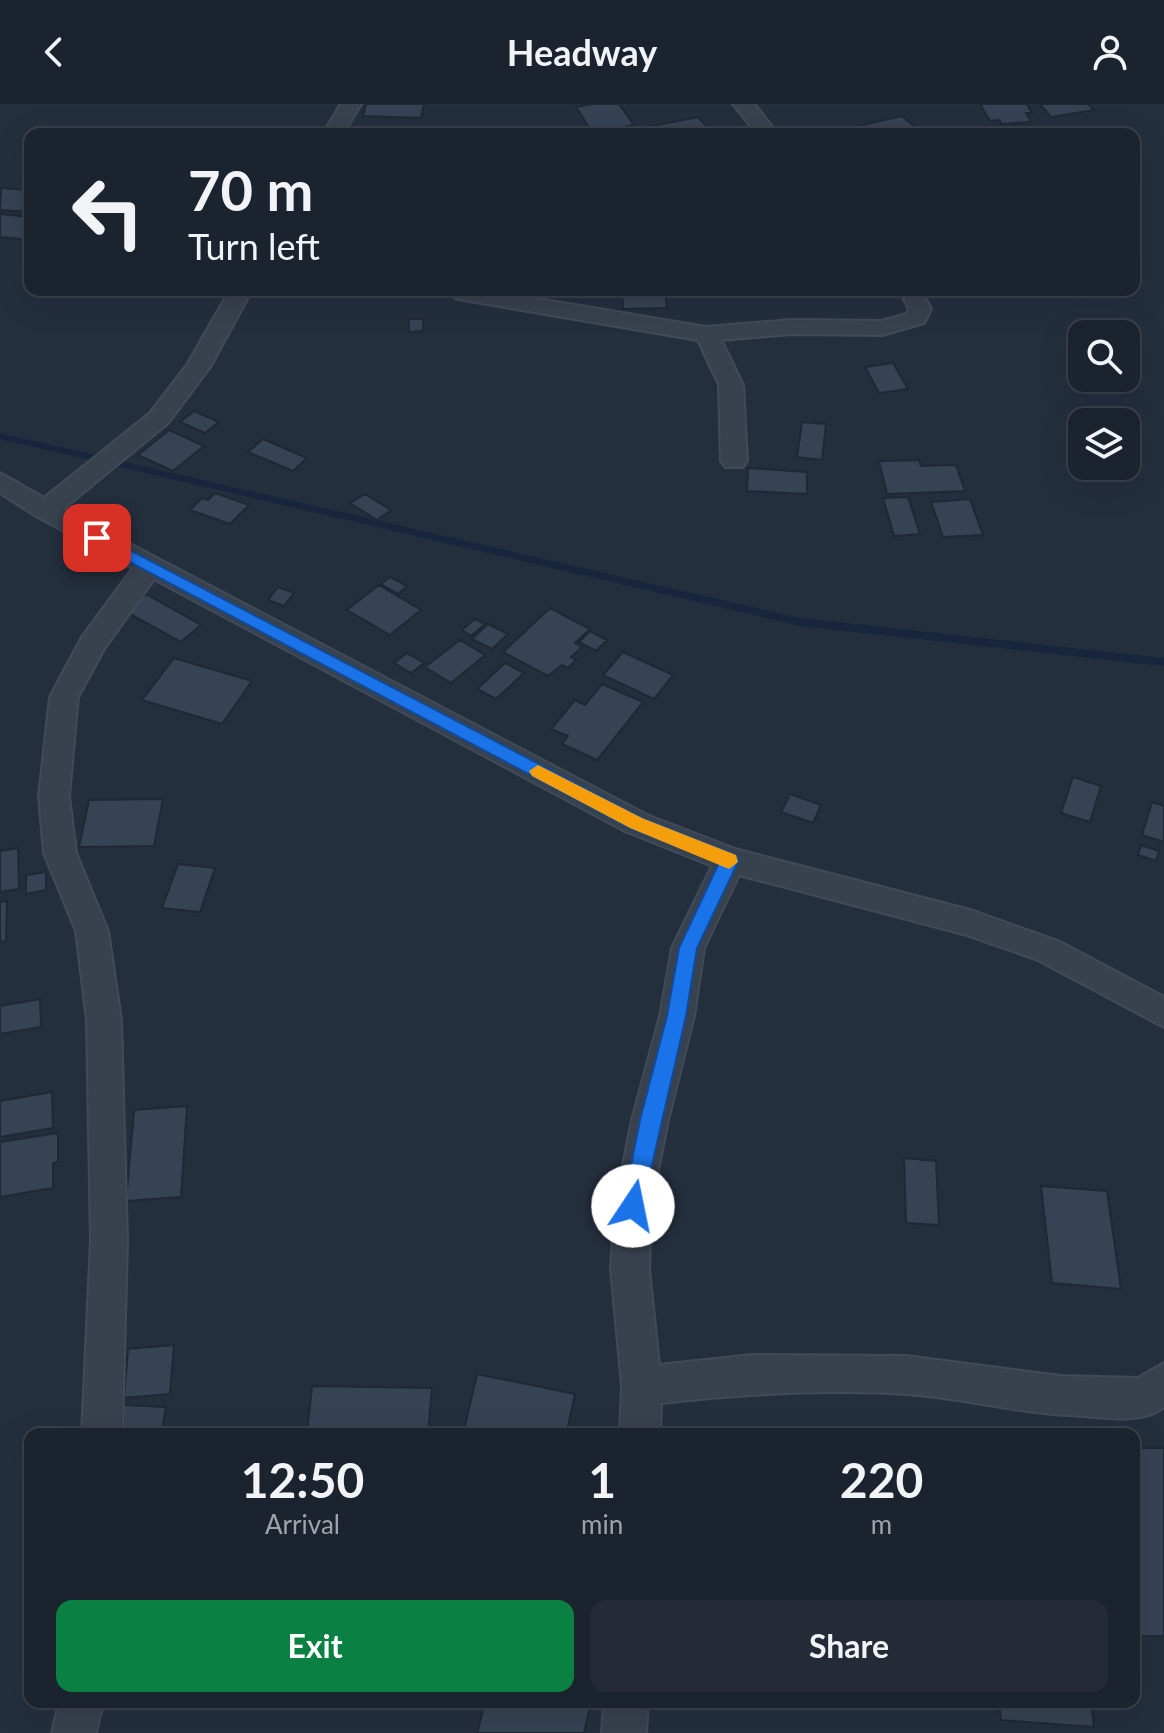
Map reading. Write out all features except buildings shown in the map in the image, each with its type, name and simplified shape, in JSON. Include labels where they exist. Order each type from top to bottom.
[{"type":"street","points":[[337,128],[351,104]]},
{"type":"street","points":[[743,104],[763,128]]},
{"type":"street","points":[[45,510],[159,418],[198,367],[238,296]]},
{"type":"street","points":[[481,296],[706,334],[792,327],[882,328],[916,318],[920,309],[913,296]]},
{"type":"street","points":[[706,334],[720,357],[731,385],[734,461]]},
{"type":"street","points":[[0,481],[45,510],[149,566],[636,823],[730,860],[970,923],[1049,951],[1164,1013]]},
{"type":"street","points":[[102,1428],[109,1241],[104,1020],[92,931],[60,853],[54,796],[64,697],[92,644],[149,566]]},
{"type":"street","points":[[640,1428],[642,1386],[630,1269],[633,1206],[650,1120],[677,1016],[688,948],[730,860]]},
{"type":"street","points":[[642,1386],[752,1374],[906,1375],[1061,1395],[1145,1398],[1164,1382]]},
{"type":"street","points":[[74,1733],[80,1708]]},
{"type":"street","points":[[624,1733],[626,1708]]},
{"type":"waterway","points":[[0,436],[800,622],[1164,662]]},
{"type":"slow traffic","points":[[538,771],[636,823],[729,862]]},
{"type":"route","points":[[97,538],[636,823],[730,860],[688,948],[677,1016],[650,1120],[633,1206]]}]
